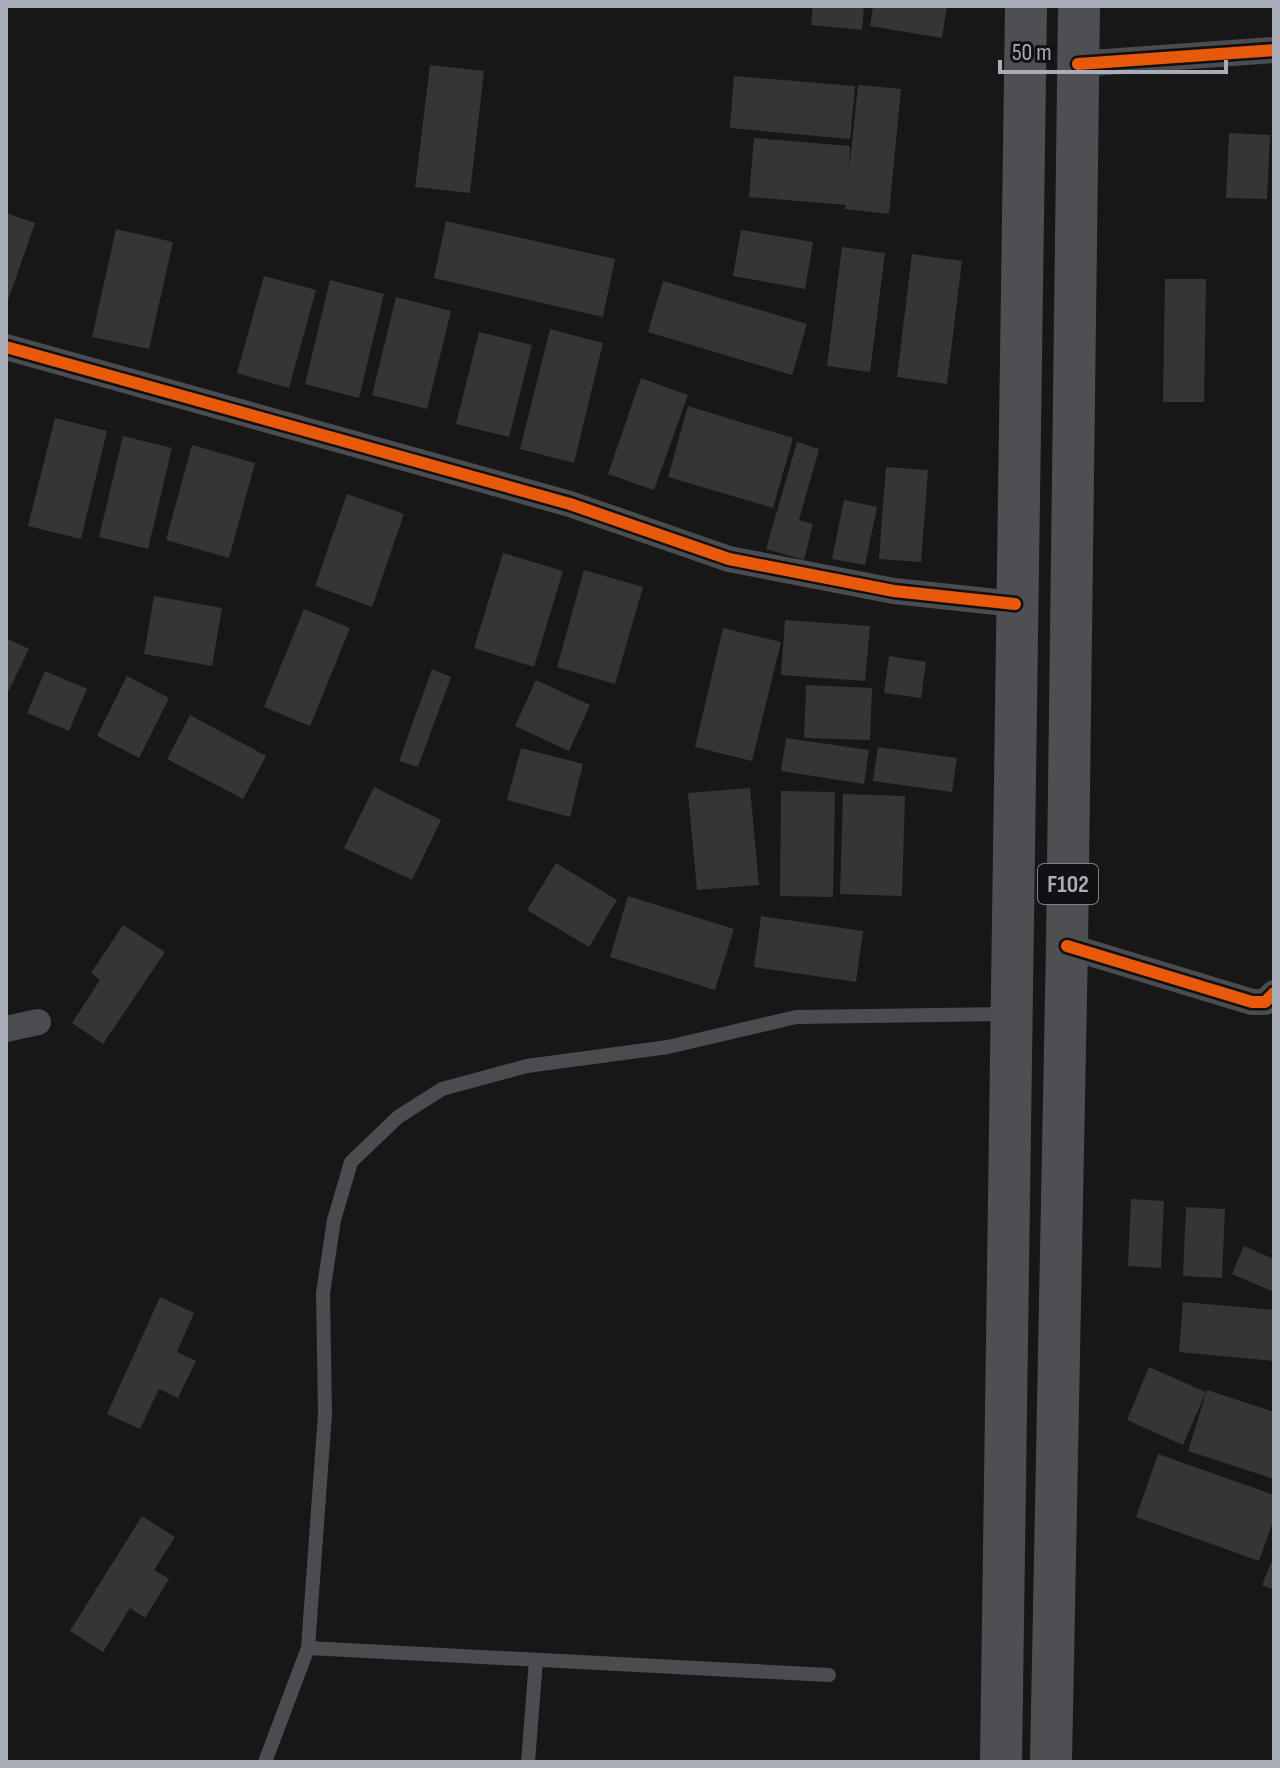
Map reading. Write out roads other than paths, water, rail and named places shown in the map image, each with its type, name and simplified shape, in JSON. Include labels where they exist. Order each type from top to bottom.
[{"type":"main road","name":"F102","points":[[1001,1762],[1015,604],[1026,6]]},
{"type":"main road","name":"F102","points":[[1051,1762],[1067,946],[1079,6]]},
{"type":"street","points":[[1078,64],[1274,50]]},
{"type":"street","points":[[6,347],[570,504],[729,559],[894,591],[1015,604]]},
{"type":"street","points":[[1067,946],[1252,1002],[1265,1002],[1274,993]]},
{"type":"street","points":[[6,1029],[38,1022]]},
{"type":"lane","points":[[265,1762],[308,1648],[325,1414],[323,1293],[334,1220],[351,1162],[398,1117],[442,1089],[527,1066],[668,1047],[796,1017],[1011,1014]]},
{"type":"lane","points":[[308,1648],[829,1675]]},
{"type":"lane","points":[[528,1762],[536,1660]]}]
